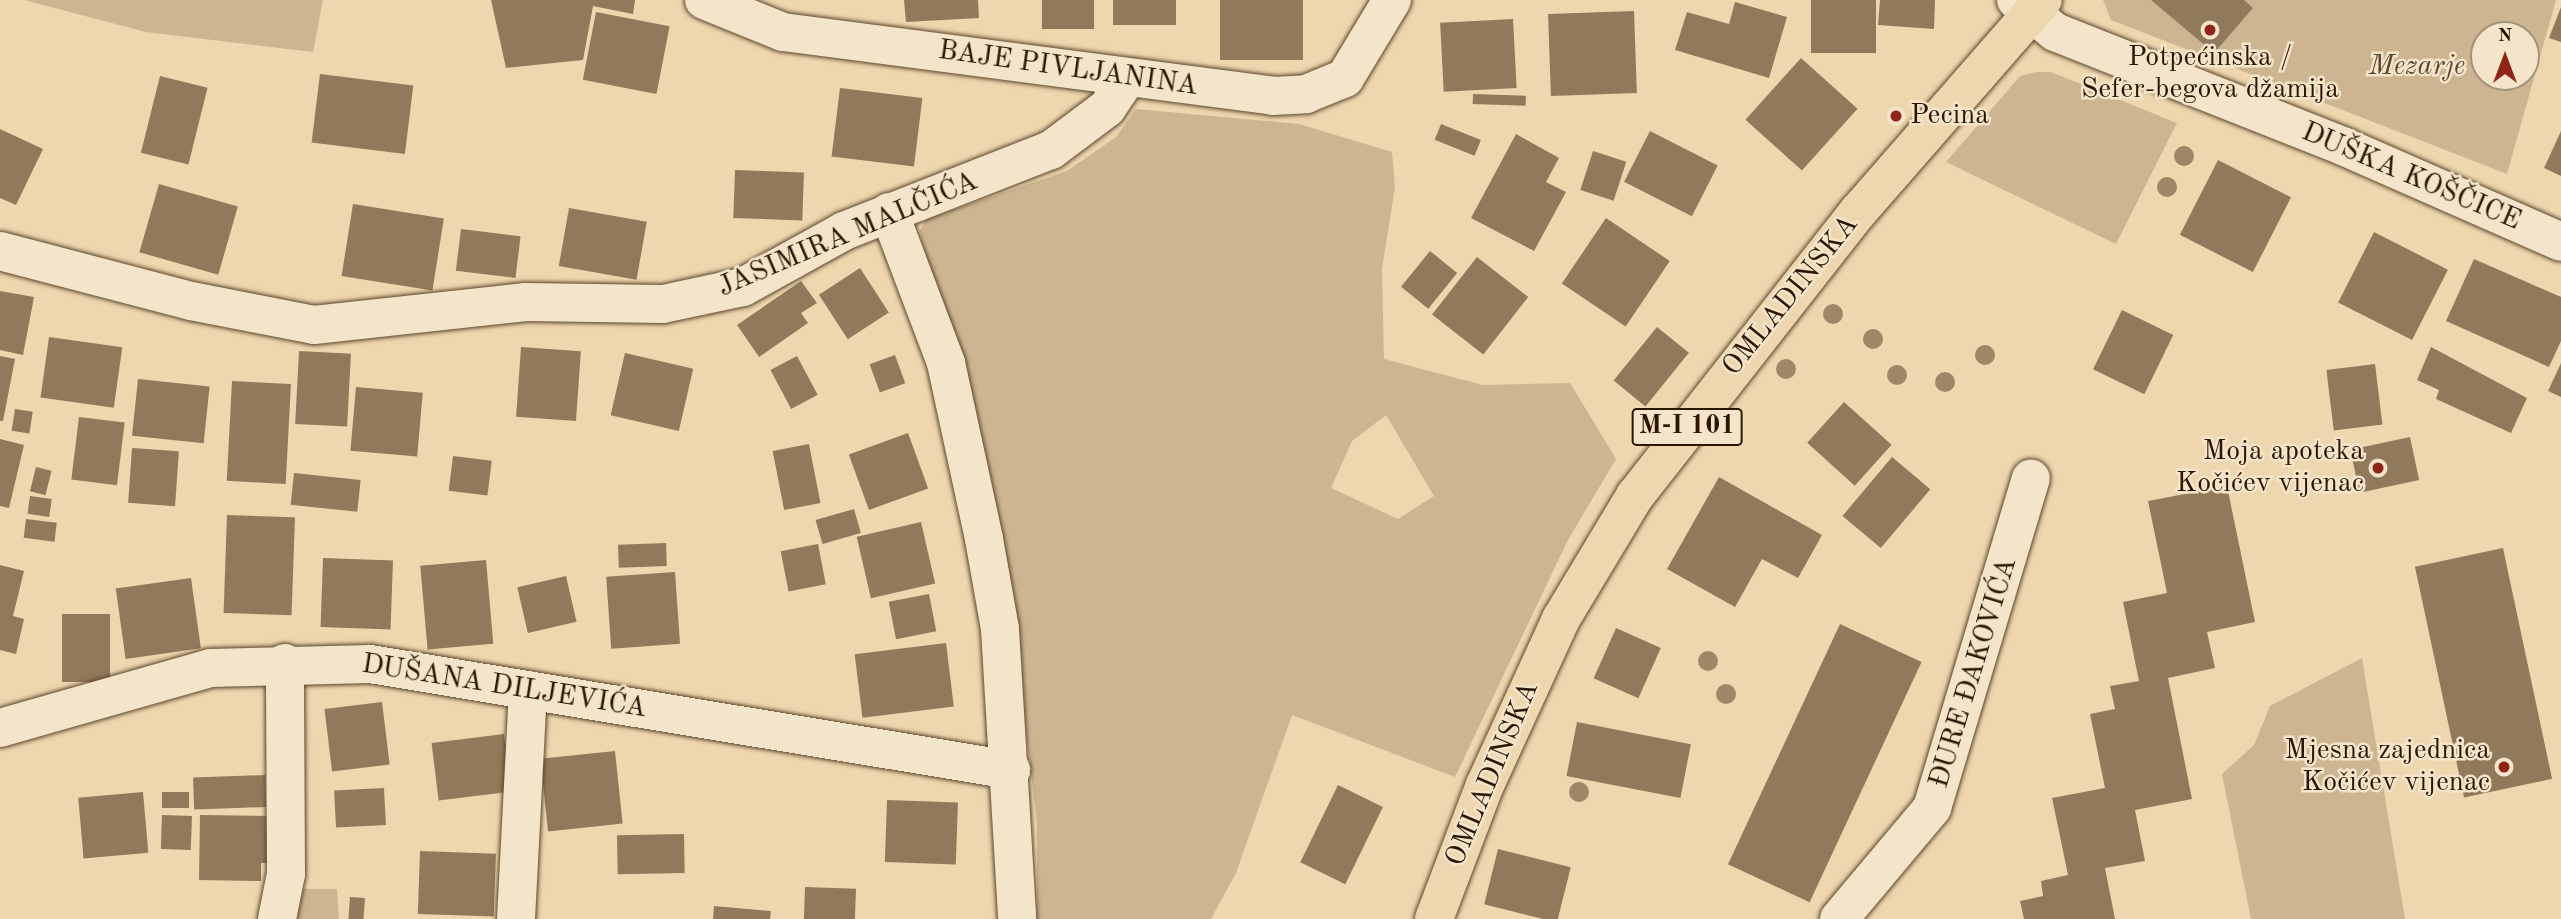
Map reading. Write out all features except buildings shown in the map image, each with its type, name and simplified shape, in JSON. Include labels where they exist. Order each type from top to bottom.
[{"type":"main road","name":"OMLADINSKA","points":[[1434,919],[1485,785],[1556,630],[1634,496],[1858,212],[2029,5]]},
{"type":"street","name":"BAJE PIVLJANINA","points":[[705,0],[783,32],[1024,60],[1126,80],[1273,96],[1314,92],[1345,78],[1392,0]]},
{"type":"street","name":"DUŠKA KOŠČICE","points":[[2029,5],[2105,53],[2345,147],[2561,242]]},
{"type":"street","name":"JASIMIRA MALČIĆA","points":[[0,251],[191,301],[314,325],[503,303],[608,307],[702,296],[743,286],[890,212],[1051,150],[1107,108],[1126,80]]},
{"type":"street","points":[[890,212],[946,363],[1000,629],[1011,770],[1017,919]]},
{"type":"street","name":"ĐURE ĐAKOVIĆA","points":[[1839,919],[1932,808],[2031,480]]},
{"type":"street","points":[[277,919],[286,874],[285,663]]},
{"type":"street","name":"DUŠANA DILJEVIĆA","points":[[0,728],[193,672],[285,663],[409,668],[1011,770]]},
{"type":"street","points":[[516,919],[528,690]]},
{"type":"green space","points":[[24,0],[323,0],[313,52],[146,32]]},
{"type":"green space","name":"Mezarje","points":[[2103,0],[2556,0],[2540,57],[2540,21],[2470,21],[2470,91],[2530,91],[2507,174],[2111,20]]},
{"type":"green space","points":[[2051,72],[2177,123],[2116,244],[1946,162],[2020,76]]},
{"type":"green space","points":[[1136,109],[1299,124],[1392,152],[1395,187],[1382,269],[1384,359],[1483,385],[1570,383],[1616,459],[1568,540],[1455,777],[1292,715],[1236,873],[1211,919],[1037,919],[1037,824],[1017,653],[920,231],[926,219],[1067,171],[1116,137]],"holes":[[[1386,415],[1434,496],[1398,519],[1331,488],[1352,441]]]},
{"type":"green space","points":[[2362,658],[2405,919],[2251,919],[2222,774],[2254,745],[2270,706]]},
{"type":"green space","points":[[301,889],[337,889],[339,919],[297,919]]},
{"type":"place","name":"Potpećinska / Sefer-begova džamija","points":[[2210,30]]},
{"type":"place","name":"Pecina","points":[[1896,116]]},
{"type":"place","name":"Moja apoteka Kočićev vijenac","points":[[2378,468]]},
{"type":"place","name":"Mjesna zajednica Kočićev vijenac","points":[[2504,767]]}]
